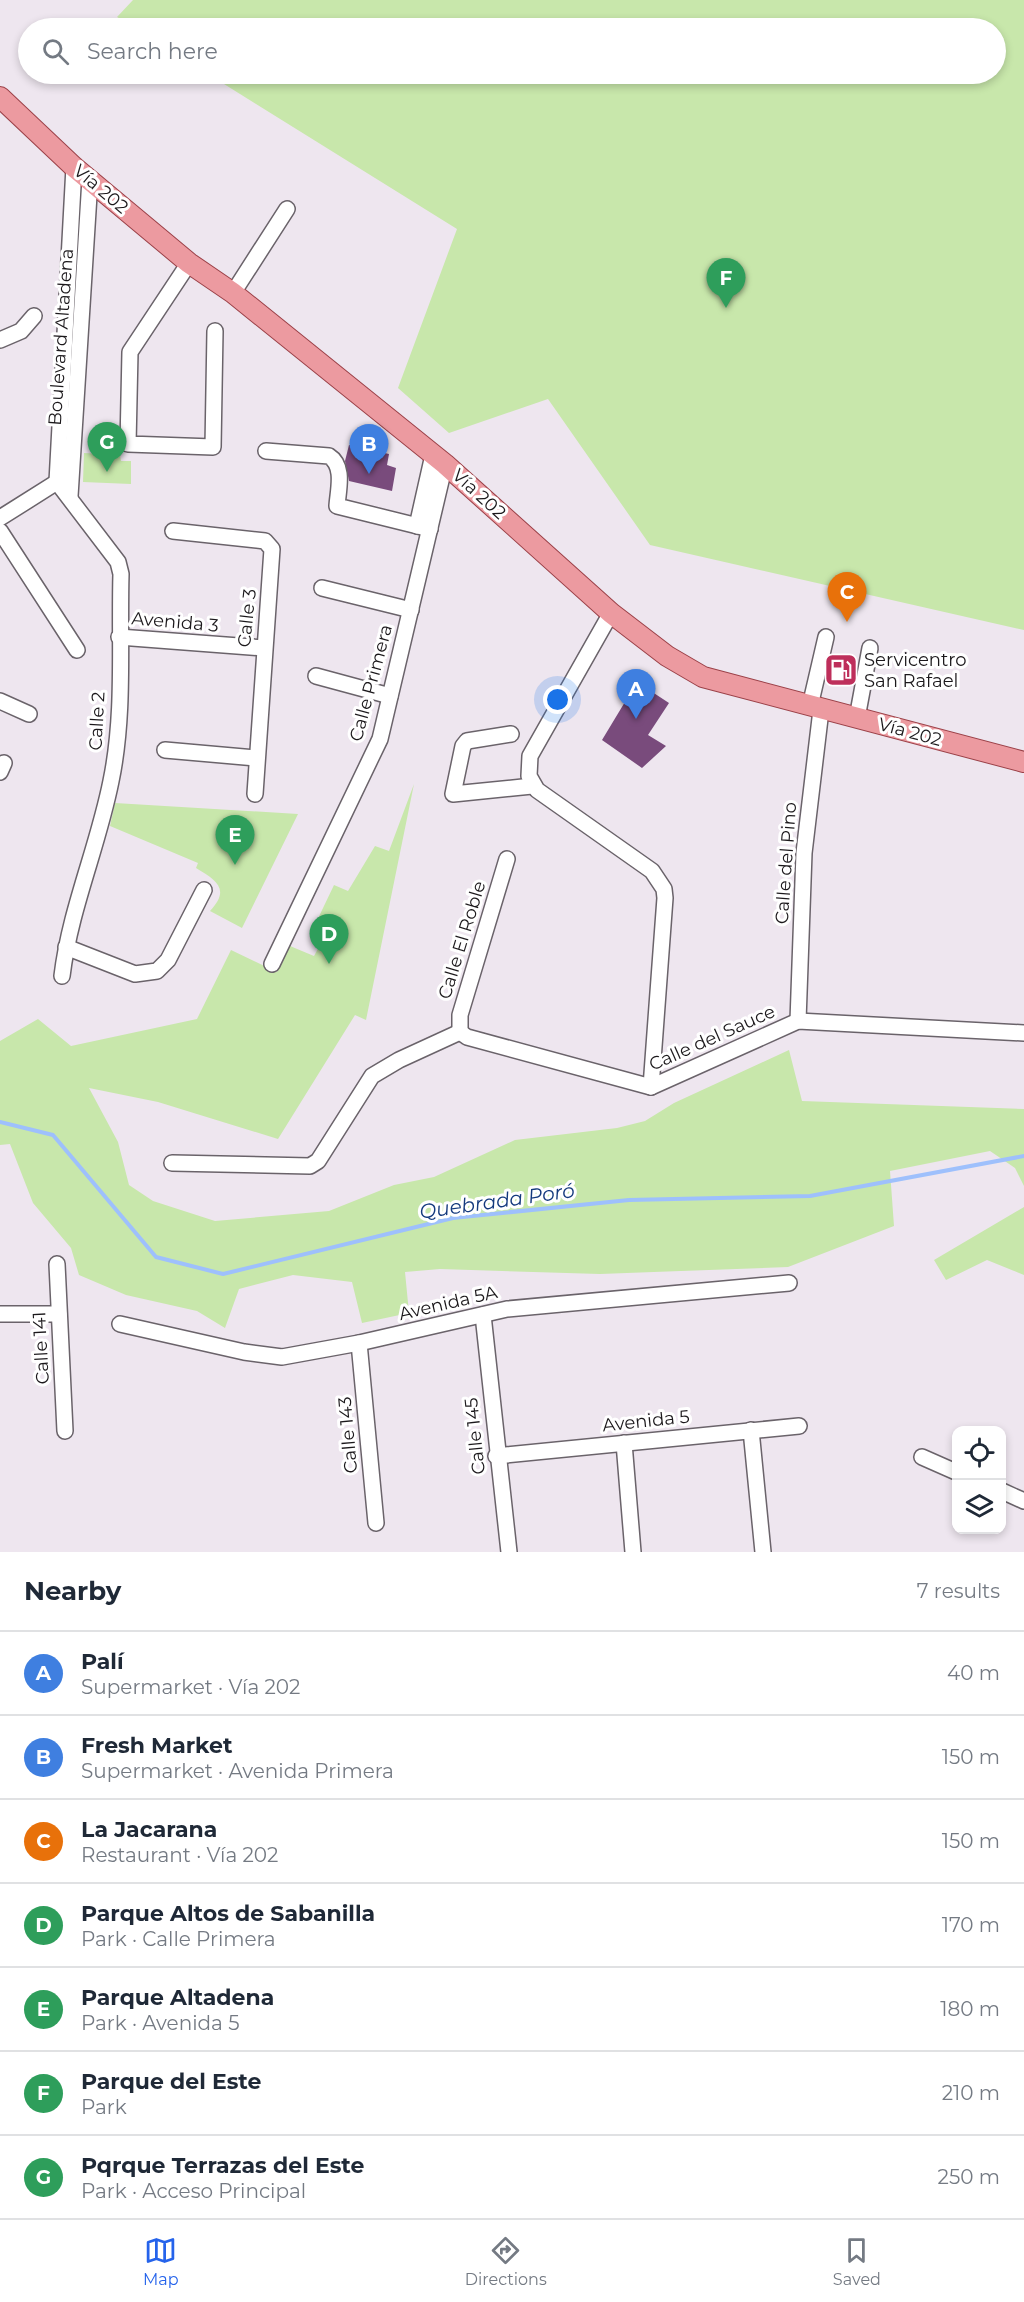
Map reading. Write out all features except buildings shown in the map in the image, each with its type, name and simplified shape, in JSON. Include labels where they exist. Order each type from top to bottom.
[{"type":"main road","name":"Vía 202","points":[[0,97],[74,167],[189,263],[233,292],[439,460],[611,612],[667,656],[703,677],[1024,762]]},
{"type":"street","name":"Boulevard Altadena","points":[[70,496],[69,264],[74,167]]},
{"type":"street","name":"Boulevard Altadena","points":[[57,482],[85,264],[90,179]]},
{"type":"street","points":[[233,292],[287,209]]},
{"type":"street","points":[[189,263],[130,352],[128,444],[213,447],[215,331]]},
{"type":"street","points":[[69,264],[85,264]]},
{"type":"street","points":[[0,340],[21,331],[34,316]]},
{"type":"street","points":[[266,451],[328,456],[334,459],[339,473],[337,506],[424,527]]},
{"type":"street","name":"Calle Primera","points":[[272,964],[380,739],[411,610],[424,527],[439,460]]},
{"type":"street","points":[[0,518],[57,482]]},
{"type":"street","name":"Calle 2","points":[[57,482],[70,496],[118,562],[121,574],[118,732],[111,781],[66,947],[62,976]]},
{"type":"street","points":[[0,531],[77,650]]},
{"type":"street","name":"Calle 3","points":[[173,531],[270,544],[273,557],[264,648],[255,794]]},
{"type":"street","points":[[322,588],[411,610]]},
{"type":"street","points":[[611,612],[530,756],[528,776],[532,786],[652,871],[663,889],[665,898],[651,1088]]},
{"type":"street","name":"Avenida 3","points":[[119,637],[264,648]]},
{"type":"street","name":"Calle del Pino","points":[[798,1021],[804,853],[816,708],[826,637]]},
{"type":"street","points":[[857,718],[870,648]]},
{"type":"street","points":[[316,676],[390,696]]},
{"type":"street","points":[[0,701],[29,714]]},
{"type":"street","points":[[510,734],[467,741],[463,746],[453,794],[532,786]]},
{"type":"street","points":[[165,750],[256,758]]},
{"type":"street","name":"Calle El Roble","points":[[460,1032],[460,1015],[507,859]]},
{"type":"street","points":[[66,947],[135,974],[157,971],[168,960],[204,890]]},
{"type":"street","name":"Calle del Sauce","points":[[460,1032],[477,1039],[651,1088],[798,1021],[1024,1033]]},
{"type":"street","points":[[172,1163],[310,1166],[318,1161],[372,1076],[399,1060],[460,1032]]},
{"type":"street","name":"Calle 141","points":[[57,1264],[65,1431]]},
{"type":"street","name":"Avenida 5A","points":[[120,1324],[244,1352],[282,1357],[359,1343],[507,1309],[789,1283]]},
{"type":"street","points":[[0,1314],[59,1314]]},
{"type":"street","name":"Calle 145","points":[[483,1315],[496,1456],[508,1552]]},
{"type":"street","name":"Calle 143","points":[[359,1343],[376,1523]]},
{"type":"street","name":"Avenida 5","points":[[496,1456],[799,1426]]},
{"type":"street","points":[[751,1430],[763,1552]]},
{"type":"street","points":[[624,1443],[633,1552]]},
{"type":"street","points":[[922,1457],[952,1470]]},
{"type":"street","points":[[1006,1493],[1024,1501]]},
{"type":"green space","points":[[133,0],[1024,0],[1024,630],[650,545],[548,399],[449,433],[398,388],[457,229],[224,84],[1006,84],[1006,18],[117,17]]},
{"type":"green space","points":[[84,453],[120,455],[121,461],[131,461],[131,484],[83,482]]},
{"type":"green space","points":[[414,784],[366,1020],[355,1015],[278,1139],[158,1102],[89,1088],[118,1142],[129,1185],[153,1201],[215,1221],[329,1211],[394,1185],[434,1177],[515,1140],[617,1128],[645,1121],[674,1103],[789,1050],[802,1101],[1024,1109],[1024,1186],[1015,1168],[990,1151],[890,1171],[894,1226],[788,1267],[600,1274],[440,1269],[405,1272],[409,1313],[362,1323],[352,1282],[293,1275],[239,1289],[225,1328],[197,1311],[126,1295],[79,1275],[71,1248],[33,1203],[10,1144],[0,1145],[0,1041],[38,1019],[71,1046],[197,1019],[231,950],[277,972],[290,946],[314,956],[325,936],[313,929],[334,885],[348,891],[375,846],[389,851]]},
{"type":"green space","points":[[115,803],[298,814],[242,928],[210,911],[220,891],[215,881],[196,868],[198,863],[110,826]]},
{"type":"green space","points":[[1024,1207],[1024,1275],[987,1260],[946,1280],[934,1260]]},
{"type":"waterway","name":"Quebrada Poró","points":[[0,1122],[53,1135],[156,1257],[223,1274],[453,1218],[629,1200],[810,1196],[1024,1156]]},
{"type":"place","name":"Parque del Este","points":[[726,308]]},
{"type":"place","name":"Pqrque Terrazas del Este","points":[[107,472]]},
{"type":"place","name":"Fresh Market","points":[[369,474]]},
{"type":"place","name":"La Jacarana","points":[[847,622]]},
{"type":"place","name":"Servicentro San Rafael","points":[[841,670]]},
{"type":"place","name":"Palí","points":[[636,719]]},
{"type":"place","name":"Parque Altadena","points":[[235,865]]},
{"type":"place","name":"Parque Altos de Sabanilla","points":[[329,964]]}]
